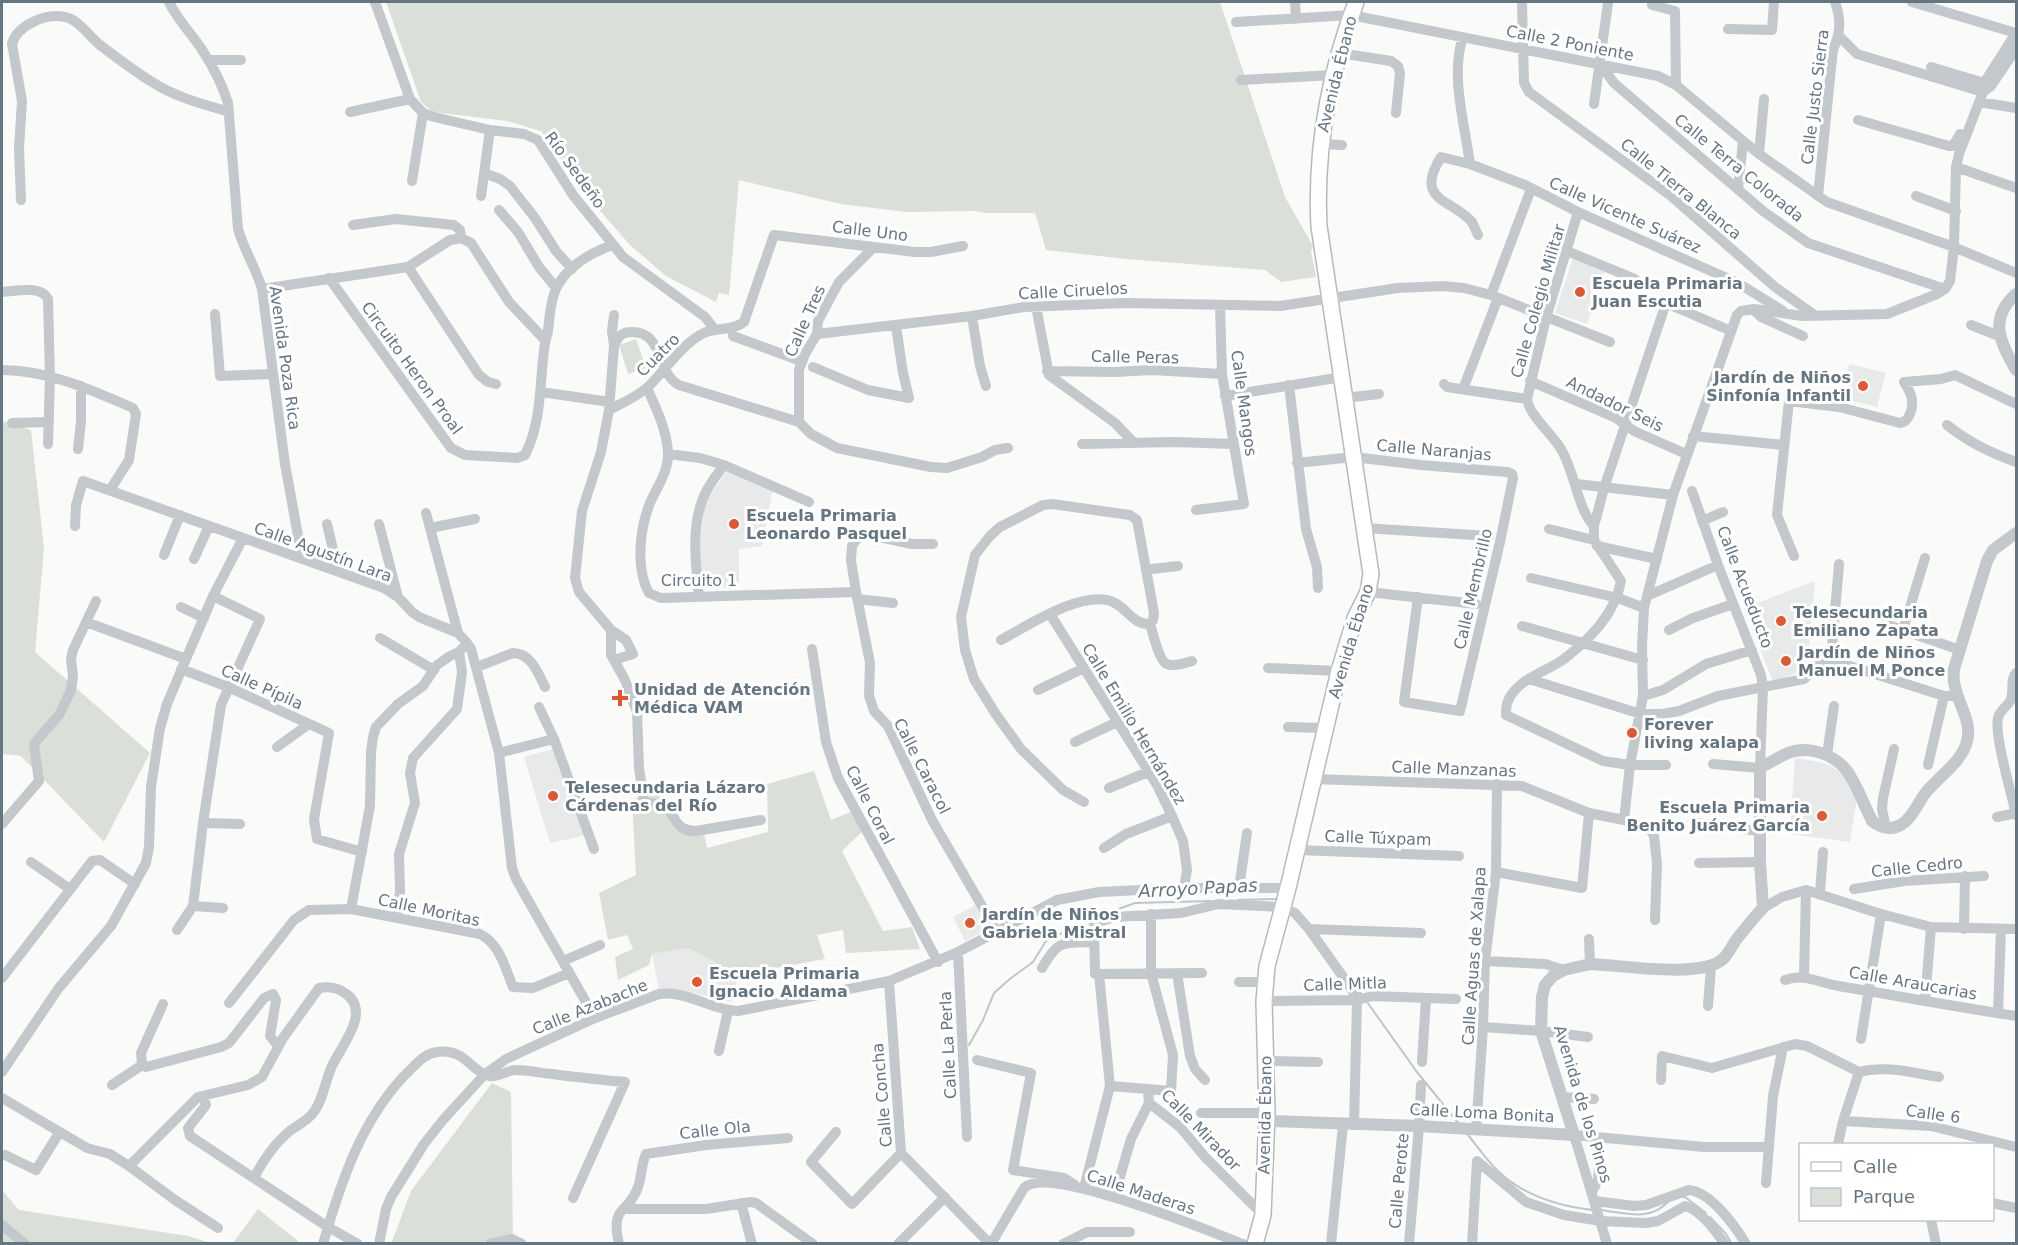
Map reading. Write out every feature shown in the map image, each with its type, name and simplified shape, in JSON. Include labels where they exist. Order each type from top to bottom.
[{"type":"main road","name":"Avenida Ébano","points":[[1255,1244],[1263,1215],[1267,1117],[1265,982],[1271,948],[1288,888],[1339,671],[1355,618],[1368,592],[1371,565],[1320,226],[1318,176],[1320,144],[1333,75],[1353,8]]},
{"type":"street","name":"Avenida Poza Rica","points":[[169,2],[208,60],[221,84],[229,112],[238,229],[242,246],[258,277],[261,289],[285,464],[302,558]]},
{"type":"street","points":[[375,2],[410,99],[423,113],[412,182]]},
{"type":"street","points":[[1295,2],[1296,19]]},
{"type":"street","points":[[1522,2],[1524,50]]},
{"type":"street","points":[[1728,29],[1772,30],[1774,2]]},
{"type":"street","name":"Calle Justo Sierra","points":[[1818,196],[1833,49],[1840,37],[1838,9],[1835,2]]},
{"type":"street","points":[[1624,820],[1630,765],[1643,696],[1644,608],[1686,454],[1737,315],[1741,311],[1754,309],[1789,315],[1887,314],[1937,294],[1945,289],[1950,281],[1956,211],[1954,181],[1956,167],[1982,92],[2016,33],[1912,2]]},
{"type":"street","points":[[1594,104],[1608,3]]},
{"type":"street","points":[[1652,4],[1675,10],[1676,85]]},
{"type":"street","name":"Calle 2 Poniente","points":[[1236,22],[1296,19],[1353,8],[1463,37],[1658,76],[1676,85],[1759,154],[1827,202],[1954,247],[2016,273]]},
{"type":"street","points":[[21,200],[19,148],[22,101],[12,44],[19,30],[29,24],[58,16],[71,19],[99,44],[152,82],[184,98],[229,112]]},
{"type":"street","points":[[1463,37],[1457,59],[1458,78],[1470,164]]},
{"type":"street","points":[[1840,37],[1857,54],[1982,92]]},
{"type":"street","name":"Calle Tierra Blanca","points":[[1524,50],[1526,88],[1671,196],[1775,287],[1816,316]]},
{"type":"street","points":[[1982,92],[1991,86],[2016,50]]},
{"type":"street","points":[[1339,54],[1391,61],[1398,66],[1400,73],[1396,113]]},
{"type":"street","points":[[208,60],[241,60]]},
{"type":"street","name":"Calle Terra Colorada","points":[[1600,64],[1614,83],[1763,211],[1808,243],[1945,289]]},
{"type":"street","points":[[1931,67],[2016,108]]},
{"type":"street","points":[[1241,80],[1333,75]]},
{"type":"street","points":[[350,112],[410,99]]},
{"type":"street","points":[[1759,154],[1764,99]]},
{"type":"street","name":"Río Sedeño","points":[[423,113],[490,130],[524,134],[538,140],[567,186],[612,245],[636,267],[705,317],[715,330]]},
{"type":"street","points":[[1858,120],[1953,146],[1963,125],[1972,118]]},
{"type":"street","points":[[481,196],[490,130]]},
{"type":"street","points":[[1738,189],[1743,141]]},
{"type":"street","points":[[1320,144],[1342,145]]},
{"type":"street","name":"Calle Vicente Suárez","points":[[1478,235],[1470,220],[1442,202],[1433,188],[1432,180],[1441,157],[1470,164],[1531,189],[1738,283],[1789,315]]},
{"type":"street","points":[[1956,167],[2016,188]]},
{"type":"street","points":[[484,173],[510,186],[535,218],[556,251],[572,269]]},
{"type":"street","points":[[1463,389],[1531,189]]},
{"type":"street","points":[[1916,196],[1956,211]]},
{"type":"street","points":[[499,210],[518,232],[539,267],[556,288]]},
{"type":"street","name":"Calle Colegio Militar","points":[[1527,399],[1546,318],[1578,212]]},
{"type":"street","points":[[353,225],[396,219],[444,224],[458,227],[461,238]]},
{"type":"street","name":"Calle Uno","points":[[774,235],[924,252],[963,246]]},
{"type":"street","name":"Cuatro","points":[[610,406],[648,388],[699,335],[732,328],[744,322],[774,235]]},
{"type":"street","points":[[261,289],[408,267],[450,240],[461,238],[471,243],[509,302],[545,340]]},
{"type":"street","points":[[610,406],[541,392],[545,340],[556,288],[572,269],[591,254],[612,245]]},
{"type":"street","name":"Calle Tres","points":[[799,422],[798,381],[801,361],[817,334],[818,321],[839,282],[874,247]]},
{"type":"street","points":[[1567,251],[1635,279]]},
{"type":"street","points":[[408,267],[479,375],[488,382],[496,384]]},
{"type":"street","name":"Circuito Heron Proal","points":[[329,278],[446,442],[458,453],[517,458],[525,455],[535,431],[541,392]]},
{"type":"street","name":"Calle Ciruelos","points":[[817,334],[896,326],[1036,306],[1125,303],[1280,306],[1398,288],[1436,286],[1464,288],[1494,297],[1610,342]]},
{"type":"street","points":[[2,292],[35,291],[46,295],[49,304],[48,444]]},
{"type":"street","points":[[1999,336],[2001,313],[2016,294]]},
{"type":"street","points":[[1666,765],[1630,765],[1604,761],[1506,715],[1508,701],[1517,688],[1563,660],[1583,643],[1605,619],[1618,598],[1621,581],[1595,543],[1594,526],[1604,488],[1666,303],[1731,331]]},
{"type":"street","name":"Calle Mangos","points":[[1196,510],[1244,504],[1222,374],[1220,305]]},
{"type":"street","points":[[1036,306],[1047,370],[1052,378],[1115,423],[1134,443]]},
{"type":"street","points":[[1754,309],[1761,317],[1803,336]]},
{"type":"street","points":[[215,314],[220,376],[272,374]]},
{"type":"street","points":[[614,315],[610,406],[601,453],[582,512],[575,578],[579,592],[611,630],[626,640],[633,654],[614,660]]},
{"type":"street","points":[[972,316],[980,366],[986,387]]},
{"type":"street","points":[[1971,325],[1999,336],[2011,352],[2016,370]]},
{"type":"street","points":[[813,367],[868,390],[909,398],[896,326]]},
{"type":"street","points":[[614,346],[623,333],[639,333],[653,342],[669,378],[679,385],[799,422],[811,434],[837,447],[939,468],[1008,448]]},
{"type":"street","points":[[733,336],[801,361]]},
{"type":"street","points":[[2,370],[24,371],[81,386],[136,410],[129,460],[110,490]]},
{"type":"street","name":"Calle Peras","points":[[1047,370],[1114,372],[1152,370],[1222,374]]},
{"type":"street","points":[[1794,556],[1777,515],[1790,401],[1839,407],[1904,423],[1908,419],[1912,400],[1904,382],[1941,379],[1955,375],[2016,404]]},
{"type":"street","points":[[1226,396],[1342,377]]},
{"type":"street","name":"Andador Seis","points":[[1530,381],[1616,418],[1635,431],[1686,454]]},
{"type":"street","points":[[1444,384],[1447,387],[1527,399],[1530,409],[1561,449],[1576,484],[1585,514],[1594,526]]},
{"type":"street","points":[[1289,385],[1306,529],[1317,567],[1318,588]]},
{"type":"street","points":[[78,449],[81,386]]},
{"type":"street","name":"Circuito 1","points":[[648,388],[661,423],[668,454],[663,477],[646,513],[641,547],[642,571],[649,593],[655,597],[856,595],[893,603]]},
{"type":"street","points":[[1345,398],[1379,394]]},
{"type":"street","points":[[12,423],[49,422]]},
{"type":"street","points":[[1947,425],[1965,440],[1981,449],[2016,462]]},
{"type":"street","points":[[1693,436],[1784,445]]},
{"type":"street","points":[[1082,444],[1234,444]]},
{"type":"street","points":[[668,454],[700,458],[724,465],[809,502]]},
{"type":"street","name":"Calle Naranjas","points":[[1297,463],[1353,457],[1512,474]]},
{"type":"street","points":[[699,597],[696,549],[698,518],[706,491],[724,465]]},
{"type":"street","name":"Calle Membrillo","points":[[1418,597],[1404,702],[1460,711],[1500,542],[1512,474]]},
{"type":"street","name":"Calle Agustín Lara","points":[[75,526],[76,505],[83,481],[384,588],[399,597],[419,617],[458,633],[467,643],[477,667],[499,753],[512,868],[595,1018]]},
{"type":"street","points":[[1576,484],[1673,495]]},
{"type":"street","name":"Calle Acueducto","points":[[1692,491],[1761,675],[1763,688],[1759,831],[1763,908]]},
{"type":"street","points":[[1084,802],[1063,790],[1021,749],[974,679],[965,650],[962,617],[975,555],[1000,527],[1043,505],[1059,503],[1135,517],[1154,613],[1150,624]]},
{"type":"street","points":[[1702,521],[1723,512]]},
{"type":"street","points":[[426,513],[458,633]]},
{"type":"street","points":[[164,555],[180,515]]},
{"type":"street","points":[[430,528],[475,519]]},
{"type":"street","points":[[327,524],[338,571]]},
{"type":"street","points":[[379,524],[399,597]]},
{"type":"street","points":[[194,559],[209,526]]},
{"type":"street","points":[[1364,528],[1489,536]]},
{"type":"street","points":[[1550,530],[1657,559]]},
{"type":"street","points":[[1713,764],[1760,768],[1800,750],[1827,755],[1847,772],[1872,821],[1886,828],[1896,828],[1904,823],[1933,782],[1961,755],[1968,740],[1968,724],[1953,686],[1953,678],[1987,561],[1993,550],[2016,534]]},
{"type":"street","name":"Calle Caracol","points":[[933,544],[912,544],[870,535],[862,535],[856,540],[851,554],[856,595],[870,663],[869,696],[874,711],[888,726],[932,820],[997,932]]},
{"type":"street","points":[[2,1072],[5,1060],[58,989],[111,926],[135,884],[148,855],[151,787],[160,728],[213,596],[243,538]]},
{"type":"street","points":[[1903,630],[1925,558]]},
{"type":"street","points":[[1831,660],[1839,564]]},
{"type":"street","points":[[1647,596],[1718,565]]},
{"type":"street","points":[[1146,571],[1152,568],[1178,566]]},
{"type":"street","points":[[1531,578],[1618,598],[1644,608]]},
{"type":"street","points":[[1368,592],[1476,604]]},
{"type":"street","points":[[177,930],[194,906],[217,723],[228,687],[260,619],[213,596]]},
{"type":"street","points":[[1001,640],[1050,614],[1087,600],[1103,599],[1115,603],[1135,621],[1150,624]]},
{"type":"street","points":[[3,819],[39,782],[34,745],[60,715],[71,690],[73,650],[96,601]]},
{"type":"street","points":[[1669,630],[1693,618],[1733,604]]},
{"type":"street","points":[[181,606],[204,618]]},
{"type":"street","name":"Calle Emilio Hernández","points":[[1050,614],[1148,772],[1172,816],[1183,841],[1187,870],[1184,888]]},
{"type":"street","name":"Calle Pípila","points":[[87,622],[184,664],[228,687],[329,733],[314,819],[317,839],[362,852]]},
{"type":"street","points":[[1882,623],[1960,650]]},
{"type":"street","points":[[1150,624],[1161,659],[1166,664],[1192,661]]},
{"type":"street","points":[[1522,626],[1642,660]]},
{"type":"street","points":[[611,630],[610,648],[637,712],[639,768],[644,802],[662,805],[678,825],[689,831],[761,820]]},
{"type":"street","points":[[380,638],[434,670]]},
{"type":"street","points":[[351,909],[370,806],[372,745],[376,727],[398,704],[423,686],[434,670],[450,656],[459,652],[467,643]]},
{"type":"street","name":"Calle Coral","points":[[812,649],[826,742],[838,778],[938,962]]},
{"type":"street","points":[[1643,696],[1663,690],[1706,664],[1752,650]]},
{"type":"street","points":[[397,918],[400,891],[399,854],[415,803],[410,766],[413,758],[457,709],[462,672],[459,652]]},
{"type":"street","points":[[477,667],[513,653],[519,653],[531,662],[545,687]]},
{"type":"street","points":[[1529,679],[1641,714],[1679,711],[1718,696],[1804,680],[1823,660],[1831,660],[1944,696],[1957,696]]},
{"type":"street","points":[[1038,690],[1084,668]]},
{"type":"street","points":[[1268,668],[1339,671]]},
{"type":"street","points":[[1997,817],[2016,814],[1999,739],[1997,720],[2012,696],[2013,678],[2016,673]]},
{"type":"street","points":[[1928,765],[1944,696]]},
{"type":"street","points":[[1827,755],[1834,706]]},
{"type":"street","points":[[539,707],[554,739],[594,849]]},
{"type":"street","points":[[1075,742],[1117,722]]},
{"type":"street","points":[[277,747],[309,724]]},
{"type":"street","points":[[1288,727],[1325,728]]},
{"type":"street","points":[[499,753],[554,739]]},
{"type":"street","points":[[1886,828],[1882,808],[1883,798],[1894,749]]},
{"type":"street","points":[[1109,788],[1148,772]]},
{"type":"street","name":"Calle Manzanas","points":[[1313,779],[1522,786],[1589,813],[1624,820],[1651,831],[1654,836],[1657,863],[1655,920]]},
{"type":"street","name":"Calle Aguas de Xalapa","points":[[1476,1130],[1485,961],[1496,872],[1497,784]]},
{"type":"street","points":[[1496,872],[1582,888],[1589,813]]},
{"type":"street","points":[[1104,848],[1126,834],[1172,816]]},
{"type":"street","points":[[203,823],[240,824]]},
{"type":"street","points":[[1697,823],[1759,831]]},
{"type":"street","points":[[1239,888],[1246,833]]},
{"type":"street","name":"Calle Túxpam","points":[[1297,850],[1459,856]]},
{"type":"street","points":[[1820,893],[1823,852]]},
{"type":"street","points":[[2,978],[6,964],[92,861],[100,860],[135,884]]},
{"type":"street","points":[[31,862],[70,889]]},
{"type":"street","points":[[1699,863],[1760,862]]},
{"type":"street","points":[[1964,929],[1965,876]]},
{"type":"street","name":"Calle Cedro","points":[[1854,889],[1904,881],[1984,876]]},
{"type":"street","name":"Calle Azabache","points":[[379,1244],[386,1209],[396,1188],[424,1143],[485,1074],[506,1059],[595,1018],[670,992],[728,1011],[738,1011],[889,981],[938,962],[1057,900],[1099,892],[1184,888],[1288,888]]},
{"type":"street","points":[[1785,980],[1804,977],[1806,890]]},
{"type":"street","points":[[1485,961],[1545,964],[1564,970],[1590,964],[1681,971],[1711,967],[1723,959],[1746,926],[1763,908],[1782,897],[1806,890],[1931,927],[2016,929]]},
{"type":"street","points":[[977,1060],[1031,1073],[1013,1170],[1064,1178],[1081,1188],[1110,1086],[1097,974],[1094,923],[1116,916],[1181,913],[1219,904],[1282,907],[1295,913],[1351,988],[1362,998],[1349,1125],[1331,1244]]},
{"type":"street","points":[[194,906],[223,908]]},
{"type":"street","name":"Calle Moritas","points":[[229,1003],[294,920],[309,910],[351,909],[480,934],[489,939],[499,953],[513,987],[533,988],[570,973]]},
{"type":"street","points":[[1110,1086],[1171,1090],[1173,1055],[1151,973],[1151,914]]},
{"type":"street","points":[[1861,1039],[1881,914]]},
{"type":"street","points":[[1925,1000],[1931,927]]},
{"type":"street","points":[[1309,929],[1421,933]]},
{"type":"street","points":[[1998,1013],[2001,929]]},
{"type":"street","points":[[1589,939],[1590,964]]},
{"type":"street","points":[[1042,968],[1052,950],[1062,943],[1094,942]]},
{"type":"street","points":[[563,961],[600,945]]},
{"type":"street","name":"Calle La Perla","points":[[958,952],[967,1137]]},
{"type":"street","points":[[1708,1006],[1711,967]]},
{"type":"street","name":"Avenida de los Pinos","points":[[1564,970],[1553,976],[1545,985],[1542,997],[1541,1031],[1607,1244]]},
{"type":"street","points":[[1177,973],[1190,1056],[1195,1069],[1205,1080]]},
{"type":"street","points":[[1097,974],[1202,973]]},
{"type":"street","name":"Calle Araucarias","points":[[1804,977],[1835,985],[2016,1016]]},
{"type":"street","name":"Calle Concha","points":[[889,981],[901,1153],[991,1244]]},
{"type":"street","points":[[1239,982],[1265,982]]},
{"type":"street","points":[[129,1166],[198,1097],[256,1082],[262,1077],[278,1046],[319,988],[328,986],[340,989],[349,995],[356,1005],[356,1020],[332,1066],[314,1112],[276,1143],[254,1178]]},
{"type":"street","points":[[112,1085],[142,1065],[152,1067],[229,1043],[264,998],[273,994],[276,1000],[270,1036],[278,1046]]},
{"type":"street","name":"Calle Mitla","points":[[1264,1001],[1362,998],[1456,999]]},
{"type":"street","points":[[1422,1062],[1426,999]]},
{"type":"street","points":[[142,1065],[141,1053],[163,1004]]},
{"type":"street","points":[[719,1051],[728,1011]]},
{"type":"street","points":[[1483,1027],[1588,1037]]},
{"type":"street","points":[[1661,1080],[1662,1056],[1712,1068],[1795,1044],[1807,1046],[1859,1072],[1886,1069],[1939,1077]]},
{"type":"street","points":[[1766,1183],[1773,1096],[1783,1047]]},
{"type":"street","points":[[323,1244],[345,1175],[368,1124],[381,1103],[408,1072],[424,1056],[434,1052],[447,1051],[461,1056],[485,1074],[496,1076],[517,1070],[625,1082],[573,1198]]},
{"type":"street","points":[[1266,1061],[1318,1062]]},
{"type":"street","points":[[1838,1143],[1859,1072]]},
{"type":"street","name":"Calle Perote","points":[[1408,1244],[1421,1085]]},
{"type":"street","name":"Calle Mirador","points":[[1148,1090],[1149,1103],[1179,1127],[1205,1157],[1263,1215]]},
{"type":"street","points":[[203,1096],[206,1105],[188,1128],[188,1133],[328,1227],[358,1244]]},
{"type":"street","points":[[1562,1097],[1594,1099]]},
{"type":"street","points":[[2,1098],[87,1148],[110,1154],[218,1228]]},
{"type":"street","points":[[1114,1197],[1131,1139],[1149,1103]]},
{"type":"street","points":[[1202,1113],[1267,1117]]},
{"type":"street","name":"Calle Loma Bonita","points":[[1267,1117],[1349,1125],[1574,1134],[1704,1147],[1768,1147]]},
{"type":"street","name":"Calle 6","points":[[1843,1121],[1931,1126],[2016,1148]]},
{"type":"street","points":[[836,1132],[811,1162],[852,1204],[901,1153]]},
{"type":"street","points":[[5,1155],[36,1170],[59,1133]]},
{"type":"street","name":"Calle Ola","points":[[622,1209],[637,1191],[646,1154],[706,1145],[788,1138]]},
{"type":"street","points":[[1596,1207],[1600,1154]]},
{"type":"street","points":[[1472,1244],[1477,1161],[1526,1202],[1564,1215],[1596,1207],[1646,1205],[1689,1190],[1696,1191],[1720,1210],[1734,1225],[1746,1244]]},
{"type":"street","name":"Calle Maderas","points":[[991,1244],[1028,1184],[1033,1182],[1081,1188],[1114,1197],[1243,1244]]},
{"type":"street","points":[[898,1244],[945,1197]]},
{"type":"street","points":[[741,1203],[752,1244]]},
{"type":"street","points":[[619,1244],[615,1222],[622,1209],[706,1209],[741,1203],[756,1203],[802,1239],[813,1244]]},
{"type":"street","points":[[1994,1203],[2016,1208]]},
{"type":"street","points":[[1596,1207],[1646,1223],[1658,1221],[1685,1206],[1690,1207],[1711,1226],[1725,1244]]},
{"type":"street","points":[[1931,1221],[1936,1244]]},
{"type":"street","points":[[2,1225],[25,1244]]},
{"type":"street","points":[[1063,1244],[1087,1232],[1130,1232]]},
{"type":"street","points":[[490,1244],[513,1239],[522,1244]]},
{"type":"shaded area","name":"Escuela Primaria Juan Escutia","points":[[1573,258],[1605,272],[1587,324],[1555,313]]},
{"type":"shaded area","name":"Jardín de Niños Sinfonía Infantil","points":[[1849,364],[1886,373],[1877,407],[1841,398]]},
{"type":"shaded area","name":"Escuela Primaria Leonardo Pasquel","points":[[727,471],[773,488],[762,546],[739,549],[739,587],[703,588],[699,550],[705,502]]},
{"type":"shaded area","name":"Telesecundaria Emiliano Zapata","points":[[1815,581],[1807,669],[1773,682],[1744,608]]},
{"type":"shaded area","name":"Telesecundaria Lázaro Cárdenas del Río","points":[[552,749],[587,835],[550,843],[524,757]]},
{"type":"shaded area","name":"Escuela Primaria Benito Juárez García","points":[[1795,758],[1820,762],[1831,766],[1843,775],[1857,798],[1850,842],[1790,834]]},
{"type":"shaded area","name":"Jardín de Niños Gabriela Mistral","points":[[976,905],[988,929],[965,941],[953,917]]},
{"type":"shaded area","name":"Escuela Primaria Ignacio Aldama","points":[[689,948],[738,975],[732,1002],[678,990],[659,991],[652,954]]},
{"type":"green space","points":[[386,2],[1220,2],[1285,197],[1313,246],[1311,252],[1316,277],[1281,282],[1265,270],[1046,250],[1035,213],[906,212],[841,204],[739,180],[729,295],[719,293],[716,302],[666,276],[629,244],[584,192],[541,131],[507,121],[433,112],[421,102]]},
{"type":"green space","points":[[636,339],[646,368],[628,374],[619,345]]},
{"type":"green space","points":[[2,421],[31,430],[44,548],[35,652],[150,753],[104,842],[21,756],[2,754]]},
{"type":"green space","points":[[814,771],[831,820],[855,810],[864,830],[842,851],[883,931],[912,927],[920,949],[846,953],[843,930],[817,935],[825,959],[738,975],[689,948],[652,954],[649,965],[618,980],[615,957],[633,949],[627,935],[608,940],[599,893],[636,875],[632,799],[658,794],[677,822],[703,828],[707,848],[768,832],[767,784]]},
{"type":"green space","points":[[492,1083],[511,1092],[513,1243],[391,1244],[411,1191]]},
{"type":"green space","points":[[2,1190],[19,1210],[188,1236],[210,1243],[2,1243]]},
{"type":"green space","points":[[258,1209],[298,1241],[297,1243],[233,1243]]},
{"type":"waterway","name":"Arroyo Papas","points":[[1238,900],[1275,899]]},
{"type":"waterway","name":"Arroyo Papas","points":[[1102,915],[1135,903],[1211,901]]},
{"type":"waterway","name":"Arroyo Papas","points":[[969,1045],[994,993],[1033,962],[1046,941],[1091,919]]},
{"type":"waterway","name":"Arroyo Papas","points":[[1353,982],[1362,995]]},
{"type":"waterway","name":"Arroyo Papas","points":[[1367,1002],[1417,1072],[1459,1124]]},
{"type":"waterway","name":"Arroyo Papas","points":[[1468,1135],[1494,1167],[1518,1187],[1566,1206],[1592,1210]]},
{"type":"waterway","name":"Arroyo Papas","points":[[1681,1197],[1685,1197],[1706,1213]]},
{"type":"waterway","name":"Arroyo Papas","points":[[1600,1210],[1645,1214],[1653,1212],[1668,1202]]},
{"type":"waterway","name":"Arroyo Papas","points":[[1710,1217],[1732,1244]]},
{"type":"place","name":"Escuela Primaria Juan Escutia","points":[[1580,292]]},
{"type":"place","name":"Jardín de Niños Sinfonía Infantil","points":[[1863,386]]},
{"type":"place","name":"Escuela Primaria Leonardo Pasquel","points":[[734,524]]},
{"type":"place","name":"Telesecundaria Emiliano Zapata","points":[[1781,621]]},
{"type":"place","name":"Jardín de Niños Manuel M Ponce","points":[[1786,661]]},
{"type":"place","name":"Unidad de Atención Médica VAM","points":[[620,698]]},
{"type":"place","name":"Forever living xalapa","points":[[1632,733]]},
{"type":"place","name":"Telesecundaria Lázaro Cárdenas del Río","points":[[553,796]]},
{"type":"place","name":"Escuela Primaria Benito Juárez García","points":[[1822,816]]},
{"type":"place","name":"Jardín de Niños Gabriela Mistral","points":[[970,923]]},
{"type":"place","name":"Escuela Primaria Ignacio Aldama","points":[[697,982]]}]
